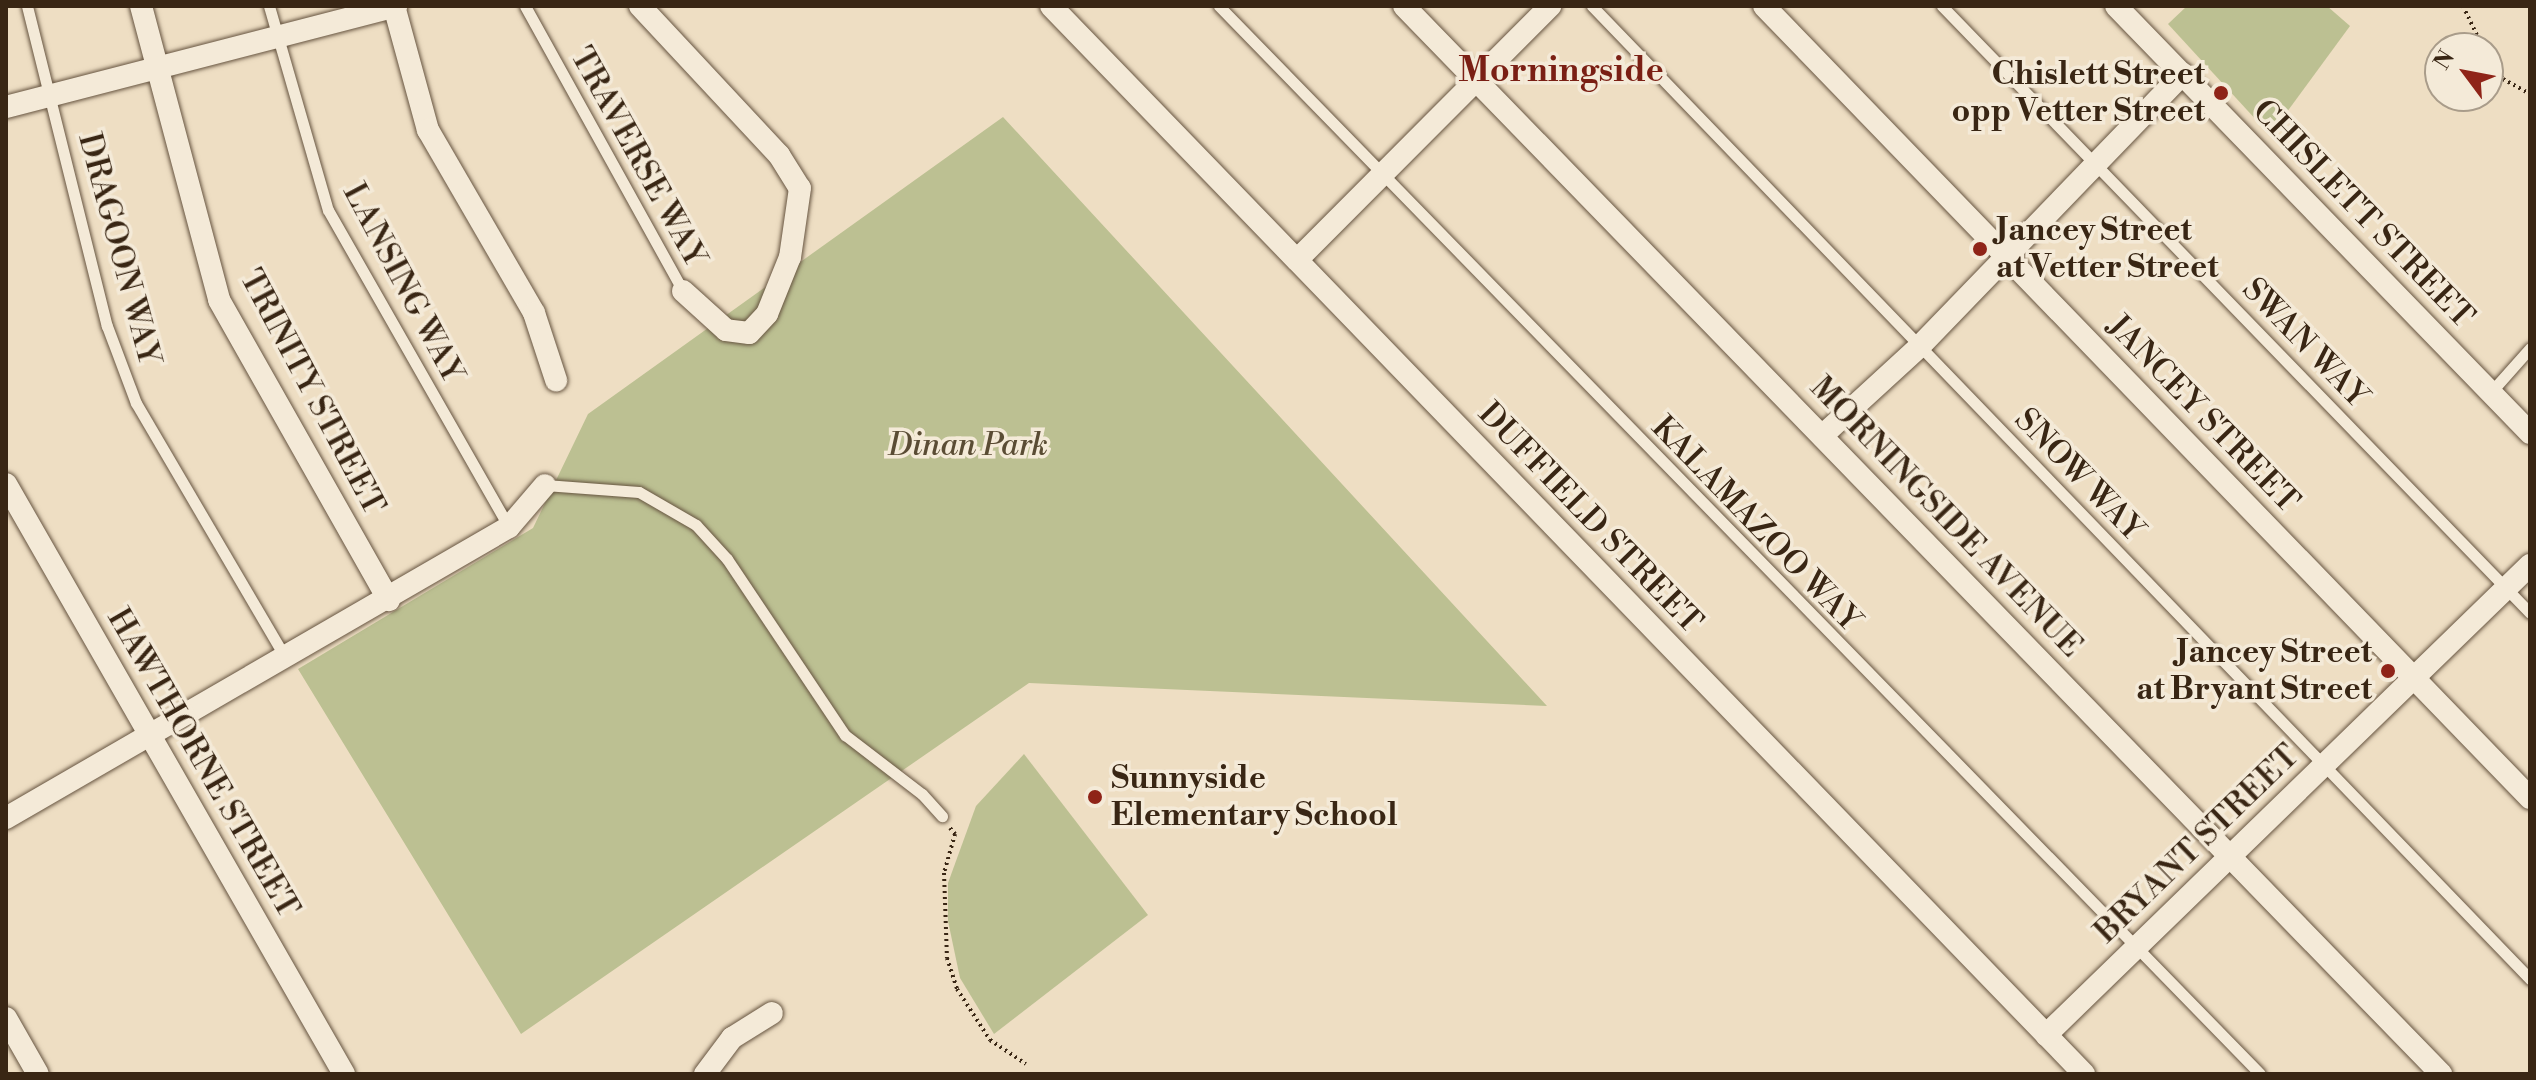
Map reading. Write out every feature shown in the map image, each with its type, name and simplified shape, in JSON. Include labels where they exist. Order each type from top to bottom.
[{"type":"street","name":"TRINITY STREET","points":[[141,6],[219,300],[389,600]]},
{"type":"street","points":[[6,107],[395,6],[428,130],[534,313],[556,380]]},
{"type":"street","points":[[640,6],[779,155],[800,188],[790,257],[767,314],[749,333],[726,330],[683,291]]},
{"type":"street","name":"DUFFIELD STREET","points":[[1051,6],[2084,1074]]},
{"type":"street","name":"MORNINGSIDE AVENUE","points":[[1404,6],[2441,1074]]},
{"type":"street","points":[[1297,260],[1550,6]]},
{"type":"street","name":"JANCEY STREET","points":[[1764,6],[2530,798]]},
{"type":"street","name":"CHISLETT STREET","points":[[2116,6],[2530,433]]},
{"type":"street","points":[[1823,435],[1919,347],[2099,166],[2183,74]]},
{"type":"street","name":"HAWTHORNE STREET","points":[[6,484],[344,1074]]},
{"type":"street","points":[[6,818],[389,600],[509,527],[545,485]]},
{"type":"street","name":"BRYANT STREET","points":[[2046,1035],[2530,565]]},
{"type":"street","points":[[705,1074],[732,1038],[772,1013]]},
{"type":"street","points":[[6,1018],[38,1074]]},
{"type":"lane","name":"DRAGOON WAY","points":[[27,6],[107,326],[136,403],[286,659]]},
{"type":"lane","name":"LANSING WAY","points":[[269,6],[328,210],[509,527]]},
{"type":"lane","name":"TRAVERSE WAY","points":[[525,6],[683,291]]},
{"type":"lane","name":"KALAMAZOO WAY","points":[[1219,6],[2135,950],[2260,1074]]},
{"type":"lane","name":"SNOW WAY","points":[[1592,6],[2530,979]]},
{"type":"lane","name":"SWAN WAY","points":[[1942,6],[2530,613]]},
{"type":"lane","points":[[2491,392],[2530,348]]},
{"type":"lane","points":[[545,485],[639,492],[696,525],[727,559],[845,735],[911,784],[942,816]]},
{"type":"path","points":[[2463,6],[2475,32]]},
{"type":"path","points":[[2504,80],[2530,94]]},
{"type":"path","points":[[942,816],[955,834],[944,873],[947,958],[957,989],[990,1040],[1026,1064]]},
{"type":"green space","points":[[2187,6],[2327,6],[2350,26],[2270,135],[2168,24]]},
{"type":"green space","name":"Dinan Park","points":[[1003,117],[1547,706],[1029,683],[521,1034],[298,669],[533,528],[588,414]]},
{"type":"green space","points":[[1024,754],[1148,915],[994,1034],[960,978],[948,921],[948,883],[976,806]]},
{"type":"place","name":"Chislett Street opp Vetter Street","points":[[2221,93]]},
{"type":"place","name":"Jancey Street at Vetter Street","points":[[1980,249]]},
{"type":"place","name":"Jancey Street at Bryant Street","points":[[2388,671]]},
{"type":"place","name":"Sunnyside Elementary School","points":[[1095,797]]},
{"type":"district","name":"Morningside","points":[[1561,72]]}]
